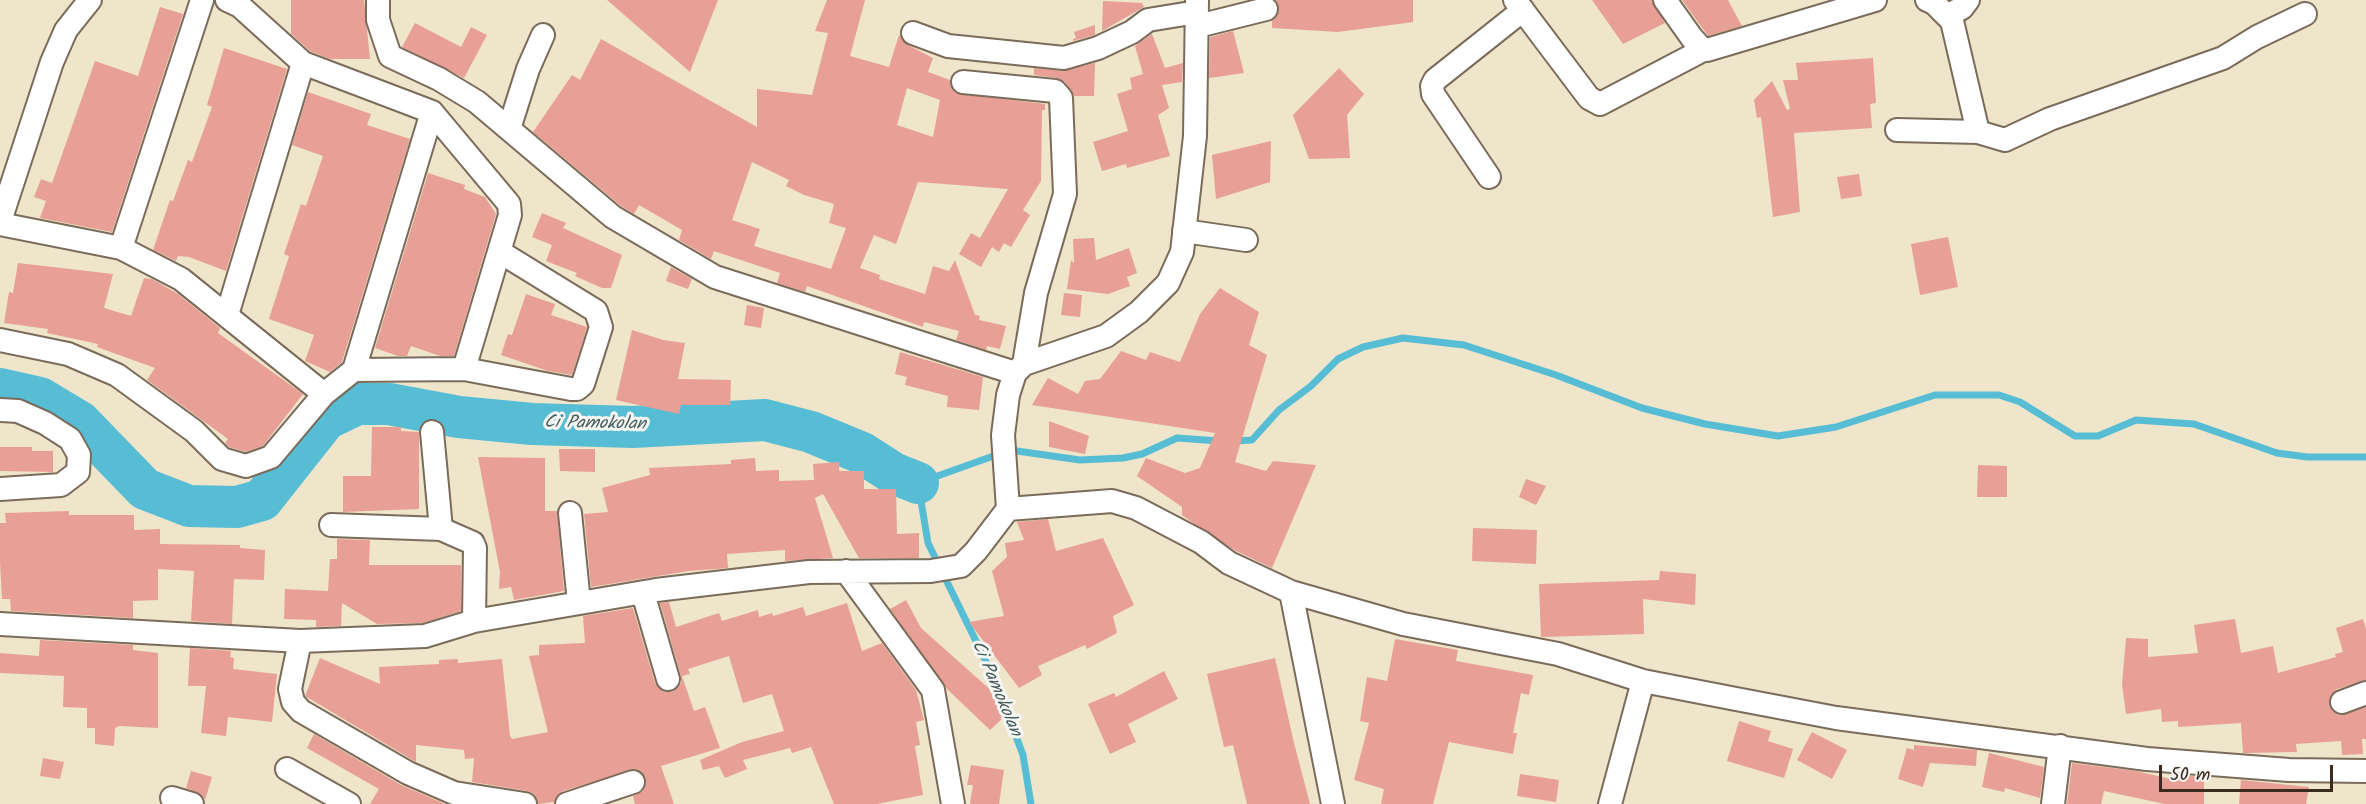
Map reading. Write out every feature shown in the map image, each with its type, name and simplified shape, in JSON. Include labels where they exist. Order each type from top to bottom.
[{"type":"street","points":[[90,0],[66,30],[52,62],[0,222],[121,248],[181,279],[324,394]]},
{"type":"street","points":[[121,248],[202,0]]},
{"type":"street","points":[[378,0],[378,20],[390,56],[439,79],[477,102],[613,217],[715,277],[1019,368],[1106,336],[1139,312],[1168,283],[1182,252],[1195,136],[1197,12]]},
{"type":"street","points":[[1665,0],[1703,50]]},
{"type":"street","points":[[1489,177],[1433,94],[1432,86],[1435,80],[1519,5],[1589,99],[1600,104],[1703,50],[1803,10],[1875,0]]},
{"type":"street","points":[[1927,0],[1948,15],[1978,132]]},
{"type":"street","points":[[1948,15],[1962,8],[1968,0]]},
{"type":"street","points":[[236,2],[303,63],[432,112],[509,204],[510,215],[500,252],[464,369]]},
{"type":"street","points":[[913,33],[948,46],[1065,58],[1098,48],[1132,32],[1148,20],[1197,12],[1266,9]]},
{"type":"street","points":[[1897,130],[1978,132],[2005,141],[2050,119],[2223,58],[2257,36],[2305,14]]},
{"type":"street","points":[[509,129],[528,69],[543,35]]},
{"type":"street","points":[[227,315],[303,63]]},
{"type":"street","points":[[0,624],[300,641],[425,636],[474,621],[748,578],[846,571],[931,572],[961,566],[976,551],[1008,509],[1004,446],[1008,395],[1019,368],[1036,293],[1065,194],[1060,98],[1055,91],[963,82]]},
{"type":"street","points":[[0,340],[68,354],[117,375],[194,430],[222,459],[246,466],[271,457],[324,394],[354,370],[432,112]]},
{"type":"street","points":[[1184,231],[1246,240]]},
{"type":"street","points":[[354,370],[464,369],[577,389],[583,384],[601,327],[596,311],[500,252]]},
{"type":"street","points":[[0,410],[18,411],[45,423],[70,439],[79,455],[78,472],[61,485],[0,489]]},
{"type":"street","points":[[432,432],[441,529]]},
{"type":"street","points":[[1008,509],[1087,501],[1112,501],[1136,508],[1201,542],[1229,563],[1292,592],[1403,624],[1558,654],[1642,681],[1836,718],[2147,759],[2212,765],[2366,771]]},
{"type":"street","points":[[570,513],[579,603]]},
{"type":"street","points":[[331,525],[441,529],[473,543],[475,548],[474,621]]},
{"type":"street","points":[[846,571],[933,690],[953,804]]},
{"type":"street","points":[[1292,592],[1333,804]]},
{"type":"street","points":[[644,593],[668,679]]},
{"type":"street","points":[[300,641],[290,689],[293,702],[301,711],[408,773],[454,794],[525,804]]},
{"type":"street","points":[[1610,804],[1642,681]]},
{"type":"street","points":[[2342,702],[2366,693]]},
{"type":"street","points":[[2053,804],[2061,746]]},
{"type":"street","points":[[287,769],[349,804]]},
{"type":"street","points":[[579,802],[633,782]]},
{"type":"building","points":[[291,0],[364,0],[370,59],[330,59],[310,51],[291,34]]},
{"type":"building","points":[[607,0],[718,0],[690,72]]},
{"type":"building","points":[[827,0],[865,0],[850,56],[889,67],[899,35],[908,45],[933,58],[928,72],[950,80],[951,87],[956,93],[1045,104],[1045,110],[1042,110],[1041,181],[1023,210],[1030,215],[1011,247],[1004,243],[999,252],[992,247],[981,267],[959,254],[971,233],[980,238],[1008,189],[918,182],[896,244],[874,235],[860,268],[880,275],[879,279],[925,294],[933,266],[949,271],[955,260],[975,315],[980,316],[979,320],[1006,326],[1000,349],[987,346],[986,350],[956,340],[959,331],[924,322],[923,327],[807,286],[805,292],[777,283],[780,273],[714,251],[711,259],[679,240],[682,230],[639,205],[634,214],[621,206],[533,132],[572,75],[580,80],[601,39],[757,127],[757,89],[812,95],[828,33],[815,31]],"holes":[[[907,88],[940,100],[933,137],[897,125]],[[752,162],[789,180],[786,186],[804,195],[834,204],[829,223],[846,228],[831,269],[754,246],[760,229],[732,220]]]},
{"type":"building","points":[[1276,0],[1413,0],[1413,22],[1338,32],[1272,28],[1272,21],[1279,12]]},
{"type":"building","points":[[1592,0],[1652,0],[1665,23],[1623,44]]},
{"type":"building","points":[[1682,0],[1728,0],[1742,26],[1708,36]]},
{"type":"building","points":[[1103,1],[1142,3],[1144,7],[1102,31]]},
{"type":"building","points":[[160,7],[183,14],[112,232],[40,218],[46,201],[34,197],[41,179],[52,183],[95,61],[138,76]]},
{"type":"building","points":[[415,23],[461,47],[471,27],[487,35],[464,78],[402,47]]},
{"type":"building","points":[[1095,25],[1095,35],[1073,41],[1076,38],[1074,32]]},
{"type":"building","points":[[1233,31],[1244,73],[1209,78],[1210,37]]},
{"type":"building","points":[[1152,34],[1165,68],[1183,63],[1182,82],[1162,85],[1169,108],[1158,115],[1170,156],[1127,168],[1126,164],[1102,171],[1093,142],[1128,131],[1117,94],[1132,89],[1130,78],[1143,74],[1135,46]]},
{"type":"building","points":[[224,48],[287,69],[226,271],[189,257],[178,256],[176,261],[153,250],[170,200],[173,201],[188,160],[192,162],[212,107],[207,105]]},
{"type":"building","points":[[1873,58],[1876,103],[1870,104],[1872,128],[1794,133],[1800,212],[1773,217],[1761,117],[1757,118],[1754,100],[1772,81],[1787,110],[1790,109],[1783,80],[1798,80],[1796,63]]},
{"type":"building","points":[[1095,63],[1094,96],[1074,96],[1065,82],[1057,78],[1034,75],[1034,68],[1063,71]]},
{"type":"building","points":[[1339,68],[1364,94],[1347,115],[1350,158],[1309,159],[1293,115]]},
{"type":"building","points":[[308,92],[371,114],[367,125],[410,139],[342,362],[330,372],[305,361],[314,335],[269,319],[289,256],[284,254],[301,204],[306,206],[323,156],[292,145]]},
{"type":"building","points":[[1271,141],[1270,182],[1216,199],[1212,155]]},
{"type":"building","points":[[428,173],[465,185],[464,189],[485,197],[496,214],[454,356],[440,356],[411,346],[407,356],[398,356],[375,348]]},
{"type":"building","points":[[1859,174],[1862,196],[1841,199],[1837,177]]},
{"type":"building","points":[[542,213],[566,223],[563,228],[622,255],[611,288],[602,288],[575,276],[577,273],[546,261],[552,245],[532,237]]},
{"type":"building","points":[[1948,237],[1958,287],[1920,295],[1911,244]]},
{"type":"building","points":[[1094,238],[1096,260],[1129,248],[1137,273],[1127,277],[1130,286],[1108,294],[1067,289],[1071,260],[1074,263],[1073,239]]},
{"type":"building","points":[[18,263],[113,274],[104,308],[131,316],[144,278],[152,279],[178,294],[220,328],[218,333],[303,394],[263,446],[246,452],[229,447],[225,443],[228,439],[147,380],[155,368],[97,347],[98,344],[47,333],[48,329],[4,323],[9,292],[13,293]]},
{"type":"building","points":[[671,267],[692,279],[688,289],[666,281]]},
{"type":"building","points":[[1220,288],[1259,312],[1249,345],[1267,355],[1235,462],[1266,471],[1273,461],[1316,465],[1272,568],[1236,551],[1193,523],[1182,515],[1182,507],[1137,476],[1146,458],[1185,473],[1200,468],[1215,433],[1032,405],[1048,378],[1078,394],[1085,381],[1100,379],[1121,351],[1146,360],[1150,352],[1180,362],[1200,314]]},
{"type":"building","points":[[1064,293],[1082,295],[1080,317],[1061,315]]},
{"type":"building","points":[[526,294],[555,304],[551,315],[587,327],[572,375],[548,371],[501,355],[508,334],[512,335]]},
{"type":"building","points":[[747,305],[764,308],[761,328],[744,325]]},
{"type":"building","points":[[632,330],[663,340],[685,343],[678,379],[731,380],[730,405],[681,405],[679,414],[616,400]]},
{"type":"building","points":[[900,352],[983,377],[979,410],[947,407],[948,396],[905,385],[907,377],[895,374]]},
{"type":"building","points":[[1049,421],[1089,436],[1085,454],[1049,447]]},
{"type":"building","points":[[372,427],[401,427],[401,431],[419,432],[419,509],[343,512],[343,476],[371,476]]},
{"type":"building","points":[[0,447],[32,447],[32,451],[53,451],[53,472],[0,471]]},
{"type":"building","points":[[559,449],[595,449],[595,472],[560,471]]},
{"type":"building","points":[[478,457],[545,458],[545,511],[557,511],[564,591],[514,600],[511,587],[499,589],[500,572]]},
{"type":"building","points":[[755,458],[756,471],[779,470],[779,481],[814,480],[813,464],[839,462],[839,471],[864,471],[864,489],[896,489],[897,534],[919,533],[919,558],[859,558],[823,494],[815,498],[833,558],[785,561],[785,550],[727,554],[728,568],[689,571],[591,587],[584,514],[608,512],[602,488],[650,475],[649,468],[731,464],[731,460]]},
{"type":"building","points":[[1978,465],[2007,466],[2007,497],[1977,497]]},
{"type":"building","points":[[1526,479],[1546,486],[1536,505],[1519,497]]},
{"type":"building","points":[[69,511],[69,515],[134,515],[134,530],[160,529],[160,544],[240,545],[240,548],[265,550],[264,580],[234,579],[232,624],[191,621],[194,571],[158,569],[158,600],[133,601],[133,618],[11,611],[10,599],[2,599],[0,523],[6,523],[5,513]]},
{"type":"building","points":[[1048,519],[1056,551],[1103,538],[1134,605],[1113,616],[1117,633],[1087,649],[1085,645],[1038,666],[1042,675],[1019,688],[969,622],[1004,616],[992,571],[1007,557],[1005,543],[1024,540],[1017,522]]},
{"type":"building","points":[[1473,528],[1537,530],[1536,564],[1472,561]]},
{"type":"building","points":[[337,539],[370,540],[369,565],[461,565],[461,611],[423,623],[377,624],[342,603],[341,626],[316,627],[316,620],[284,619],[285,589],[328,591],[330,559],[337,559]]},
{"type":"building","points":[[1660,571],[1696,574],[1695,605],[1643,599],[1644,634],[1541,637],[1539,584],[1659,580]]},
{"type":"building","points":[[906,600],[921,628],[994,693],[1004,717],[990,730],[947,689],[890,609]]},
{"type":"building","points":[[669,602],[676,627],[719,613],[722,621],[758,610],[759,617],[772,613],[773,616],[803,607],[806,616],[847,603],[862,651],[882,643],[916,690],[924,720],[916,722],[920,745],[915,746],[923,795],[877,804],[834,804],[811,747],[792,753],[790,748],[743,760],[747,769],[725,778],[719,766],[703,770],[700,760],[742,742],[784,731],[772,694],[743,703],[729,656],[688,669],[690,674],[682,676],[694,711],[705,707],[720,748],[661,766],[674,804],[635,804],[633,796],[643,791],[646,784],[642,772],[635,769],[563,791],[554,802],[538,804],[534,794],[528,791],[472,782],[474,758],[465,759],[464,750],[416,745],[416,762],[305,696],[320,658],[380,684],[379,667],[439,664],[439,660],[458,659],[458,663],[502,659],[510,736],[512,739],[548,732],[529,656],[539,655],[539,645],[585,643],[583,616],[633,608],[655,683],[664,692],[672,692],[681,683],[681,676],[660,603]]},
{"type":"building","points":[[2235,619],[2241,653],[2273,646],[2278,673],[2336,657],[2335,654],[2343,652],[2336,628],[2363,619],[2366,629],[2366,680],[2337,689],[2329,700],[2330,707],[2339,715],[2366,707],[2366,739],[2362,739],[2363,754],[2342,755],[2341,741],[2296,744],[2297,752],[2243,753],[2241,723],[2178,727],[2178,721],[2162,722],[2161,709],[2126,714],[2122,684],[2126,638],[2148,639],[2148,657],[2198,653],[2194,625]]},
{"type":"building","points":[[1395,639],[1458,650],[1456,661],[1533,675],[1529,695],[1521,693],[1513,733],[1517,733],[1513,754],[1449,742],[1433,804],[1381,804],[1384,789],[1354,780],[1369,723],[1360,721],[1367,677],[1387,681]]},
{"type":"building","points":[[40,640],[133,645],[133,650],[158,653],[158,728],[119,726],[115,728],[114,746],[95,744],[95,728],[87,728],[87,708],[63,707],[64,676],[0,673],[0,653],[39,656]]},
{"type":"building","points":[[190,648],[231,651],[230,657],[234,658],[233,669],[277,674],[272,722],[228,717],[226,736],[201,733],[206,686],[188,686]]},
{"type":"building","points":[[1275,658],[1310,804],[1247,804],[1233,745],[1224,747],[1207,674]]},
{"type":"building","points":[[1164,671],[1178,699],[1128,724],[1136,742],[1110,754],[1088,704],[1114,693],[1116,697]]},
{"type":"building","points":[[1739,721],[1771,731],[1768,741],[1793,749],[1784,778],[1727,761]]},
{"type":"building","points":[[1812,732],[1847,750],[1832,779],[1797,760]]},
{"type":"building","points":[[314,734],[401,785],[445,804],[370,804],[379,789],[307,748]]},
{"type":"building","points":[[1914,745],[1977,750],[1976,766],[1930,763],[1923,787],[1898,779],[1907,748],[1914,750]]},
{"type":"building","points":[[1989,753],[2044,767],[2040,798],[2005,788],[2004,792],[1982,787]]},
{"type":"building","points":[[43,758],[64,762],[60,779],[40,776]]},
{"type":"building","points":[[2072,763],[2136,771],[2179,781],[2179,775],[2204,777],[2204,804],[2165,804],[2104,791],[2101,804],[2067,804]]},
{"type":"building","points":[[971,765],[1004,770],[999,804],[970,804],[973,785],[967,785]]},
{"type":"building","points":[[191,771],[212,777],[205,800],[201,794],[186,788]]},
{"type":"building","points":[[1520,774],[1559,780],[1556,802],[1517,796]]},
{"type":"building","points":[[2241,780],[2309,787],[2306,804],[2239,804]]},
{"type":"waterway","points":[[1233,441],[1252,440],[1279,410],[1311,386],[1338,359],[1363,347],[1403,338],[1464,345],[1556,375],[1642,408],[1705,424],[1778,436],[1836,427],[1935,395],[1999,395],[2020,402],[2075,436],[2098,436],[2136,420],[2194,424],[2277,453],[2307,457],[2366,457]]},
{"type":"waterway","name":"Ci Pamokolan","points":[[0,389],[40,398],[80,422],[145,489],[189,506],[237,507],[262,500],[326,419],[357,404],[389,404],[459,417],[532,424],[633,427],[765,420],[811,432],[862,453],[893,473],[918,483]]},
{"type":"waterway","name":"Ci Pamokolan","points":[[1031,804],[1023,755],[995,680],[928,543],[918,483],[1010,450],[1080,460],[1123,458],[1142,454],[1177,438],[1219,441]]}]
